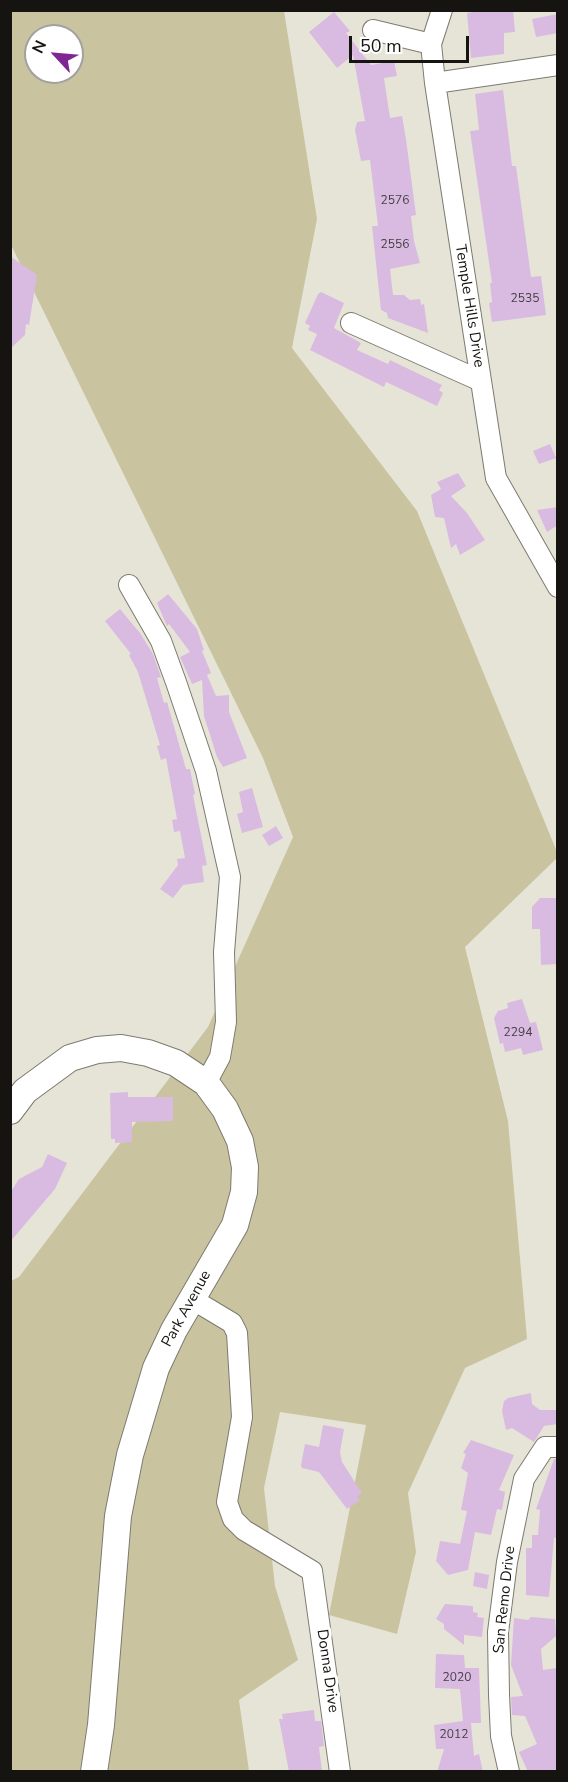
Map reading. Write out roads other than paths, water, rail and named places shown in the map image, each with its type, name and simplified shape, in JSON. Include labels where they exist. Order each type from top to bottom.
[{"type":"main road","name":"Park Avenue","points":[[10,1111],[25,1091],[70,1058],[97,1050],[121,1048],[148,1053],[176,1063],[206,1083],[225,1109],[240,1141],[245,1167],[244,1192],[235,1225],[192,1299],[156,1368],[142,1409],[118,1516],[101,1725],[94,1772]]},
{"type":"street","name":"Temple Hills Drive","points":[[442,10],[431,44],[435,83],[496,478],[558,587]]},
{"type":"street","points":[[373,30],[431,44]]},
{"type":"street","points":[[435,83],[558,65]]},
{"type":"street","points":[[351,323],[481,381]]},
{"type":"street","points":[[129,585],[161,641],[177,685],[206,771],[230,877],[224,952],[226,1022],[220,1057],[206,1083]]},
{"type":"street","name":"Donna Drive","points":[[192,1299],[232,1323],[237,1333],[242,1417],[227,1502],[233,1519],[258,1540],[274,1546],[312,1571],[340,1772]]},
{"type":"street","name":"San Remo Drive","points":[[509,1772],[501,1736],[498,1632],[507,1562],[524,1479],[545,1447],[558,1447]]}]
